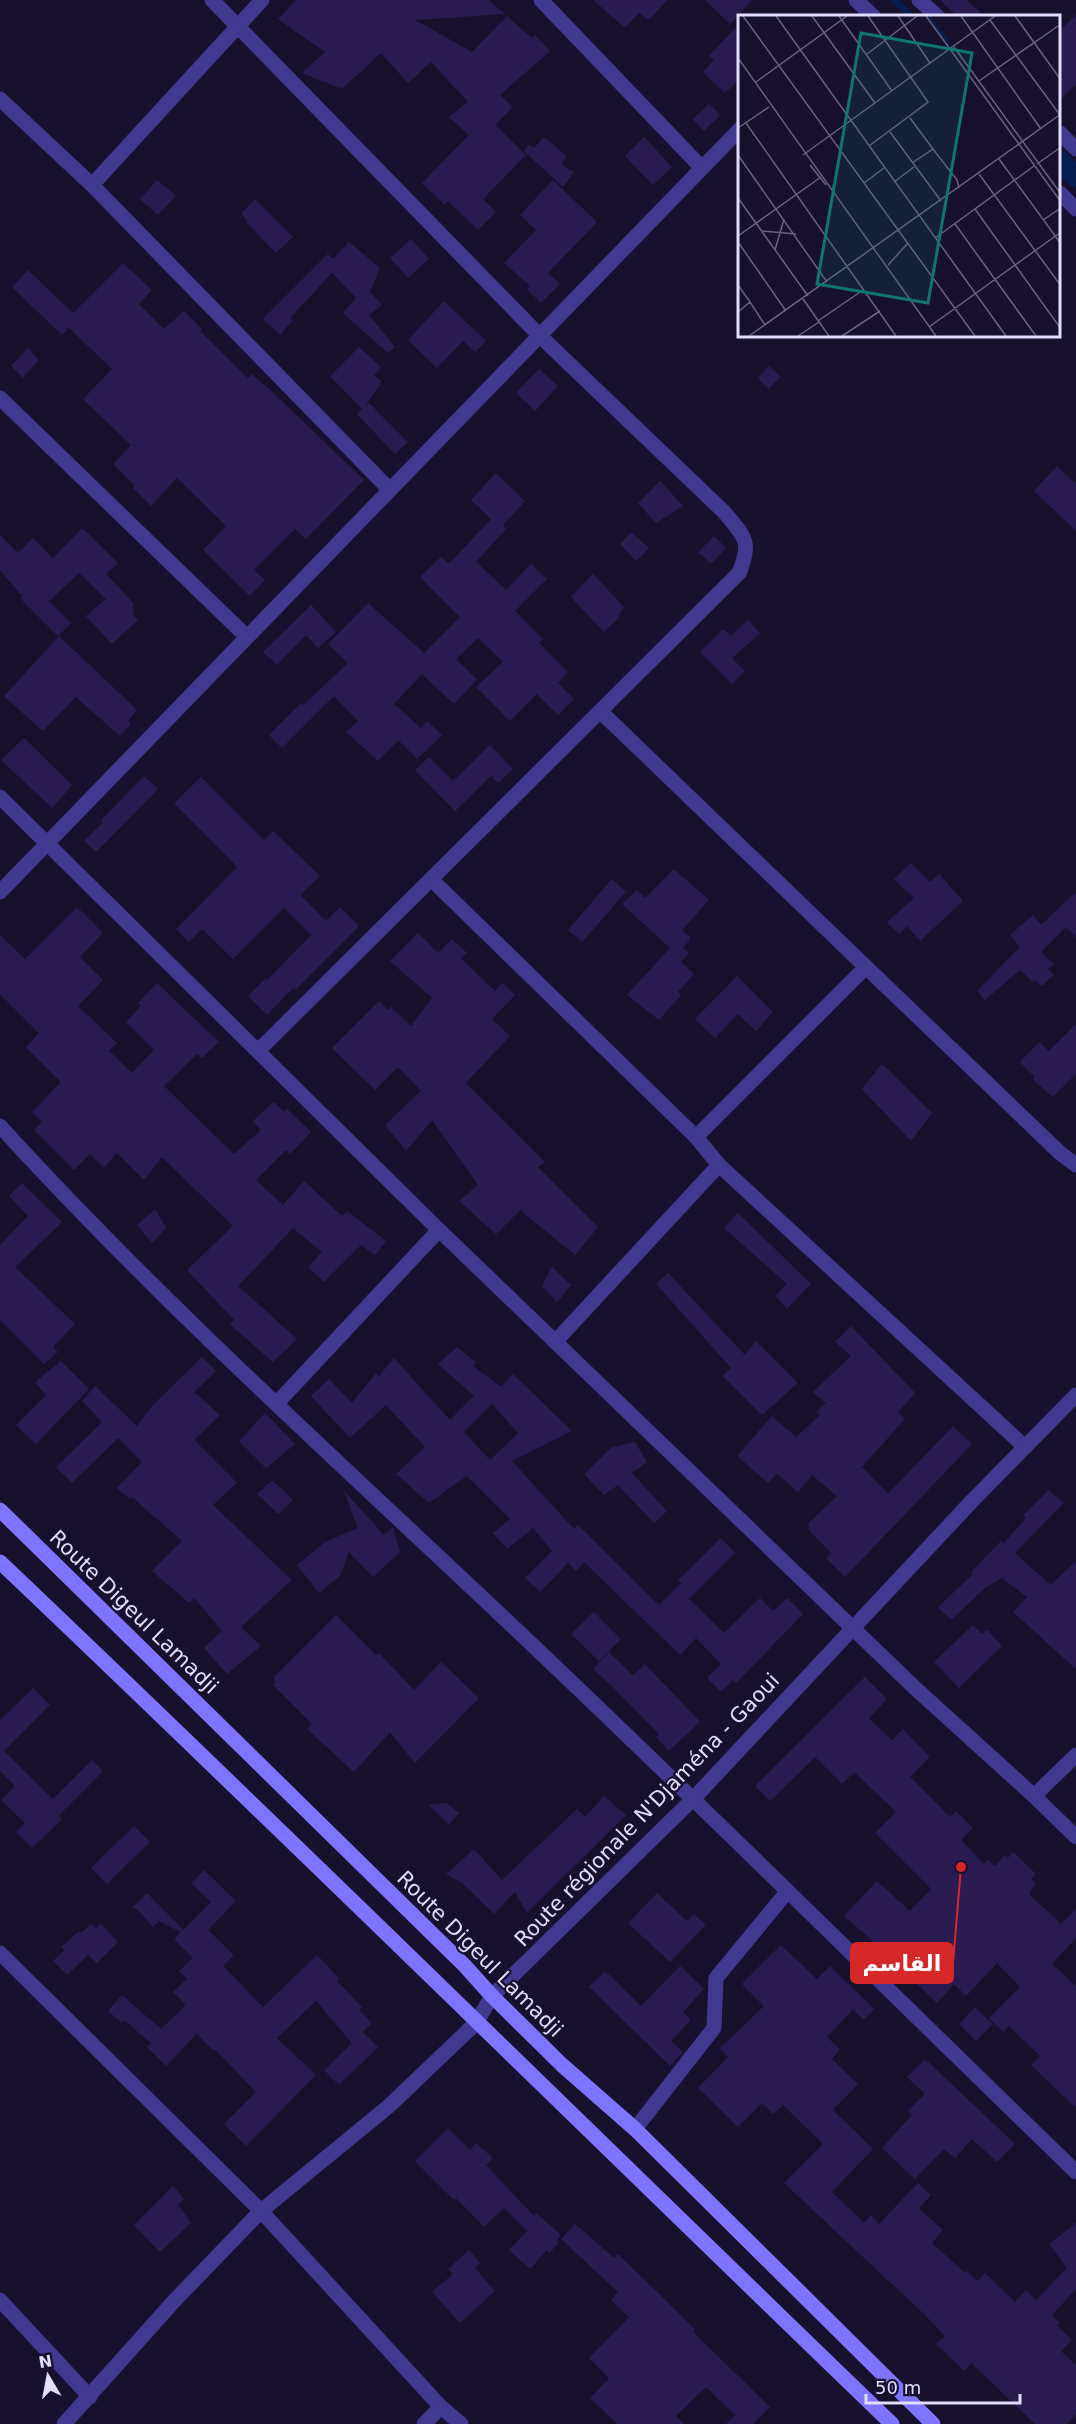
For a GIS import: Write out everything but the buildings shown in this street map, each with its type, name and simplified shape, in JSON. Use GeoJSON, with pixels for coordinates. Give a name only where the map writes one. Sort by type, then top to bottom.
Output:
{"type":"FeatureCollection","features":[{"type":"Feature","properties":{"kind":"main road","name":"Route Digeul Lamadji"},"geometry":{"type":"LineString","coordinates":[[0,1510],[465,1966],[562,2065],[635,2129],[933,2424]]}},
{"type":"Feature","properties":{"kind":"main road"},"geometry":{"type":"LineString","coordinates":[[0,1562],[402,1947],[476,2023],[892,2424]]}},
{"type":"Feature","properties":{"kind":"street"},"geometry":{"type":"LineString","coordinates":[[212,0],[539,335],[725,513],[744,535],[747,555],[739,573],[258,1051]]}},
{"type":"Feature","properties":{"kind":"street"},"geometry":{"type":"LineString","coordinates":[[92,185],[262,0]]}},
{"type":"Feature","properties":{"kind":"street"},"geometry":{"type":"LineString","coordinates":[[541,0],[701,167]]}},
{"type":"Feature","properties":{"kind":"street"},"geometry":{"type":"LineString","coordinates":[[920,0],[936,15]]}},
{"type":"Feature","properties":{"kind":"street"},"geometry":{"type":"LineString","coordinates":[[0,99],[92,185],[389,489]]}},
{"type":"Feature","properties":{"kind":"street"},"geometry":{"type":"LineString","coordinates":[[0,892],[738,131]]}},
{"type":"Feature","properties":{"kind":"street"},"geometry":{"type":"LineString","coordinates":[[1061,135],[1076,149]]}},
{"type":"Feature","properties":{"kind":"street"},"geometry":{"type":"LineString","coordinates":[[1061,195],[1076,209]]}},
{"type":"Feature","properties":{"kind":"street"},"geometry":{"type":"LineString","coordinates":[[0,398],[246,636]]}},
{"type":"Feature","properties":{"kind":"street"},"geometry":{"type":"LineString","coordinates":[[601,712],[1060,1153],[1076,1165]]}},
{"type":"Feature","properties":{"kind":"street"},"geometry":{"type":"LineString","coordinates":[[0,797],[439,1230],[915,1688],[1076,1837]]}},
{"type":"Feature","properties":{"kind":"street"},"geometry":{"type":"LineString","coordinates":[[432,880],[696,1137],[719,1165],[1025,1447]]}},
{"type":"Feature","properties":{"kind":"street"},"geometry":{"type":"LineString","coordinates":[[696,1137],[866,967]]}},
{"type":"Feature","properties":{"kind":"street"},"geometry":{"type":"LineString","coordinates":[[0,1126],[75,1208],[693,1798],[1076,2172]]}},
{"type":"Feature","properties":{"kind":"street"},"geometry":{"type":"LineString","coordinates":[[555,1342],[719,1165]]}},
{"type":"Feature","properties":{"kind":"street"},"geometry":{"type":"LineString","coordinates":[[277,1403],[439,1230]]}},
{"type":"Feature","properties":{"kind":"street","name":"Route régionale N'Djaména - Gaoui"},"geometry":{"type":"LineString","coordinates":[[64,2424],[175,2300],[261,2211],[388,2106],[476,2023],[492,1996],[693,1798],[853,1627],[1076,1395]]}},
{"type":"Feature","properties":{"kind":"street"},"geometry":{"type":"LineString","coordinates":[[1034,1796],[1076,1755]]}},
{"type":"Feature","properties":{"kind":"street"},"geometry":{"type":"LineString","coordinates":[[635,2129],[714,2028],[716,1978],[787,1892]]}},
{"type":"Feature","properties":{"kind":"street"},"geometry":{"type":"LineString","coordinates":[[0,1953],[261,2211],[441,2407],[461,2424]]}},
{"type":"Feature","properties":{"kind":"street"},"geometry":{"type":"LineString","coordinates":[[0,2300],[90,2397]]}},
{"type":"Feature","properties":{"kind":"street"},"geometry":{"type":"LineString","coordinates":[[423,2424],[441,2407]]}},
{"type":"Feature","properties":{"kind":"waterway"},"geometry":{"type":"LineString","coordinates":[[894,0],[910,15]]}},
{"type":"Feature","properties":{"kind":"waterway"},"geometry":{"type":"LineString","coordinates":[[1061,162],[1076,177]]}},
{"type":"Feature","properties":{"kind":"place","name":"القاسم"},"geometry":{"type":"Point","coordinates":[961,1867]}}]}
